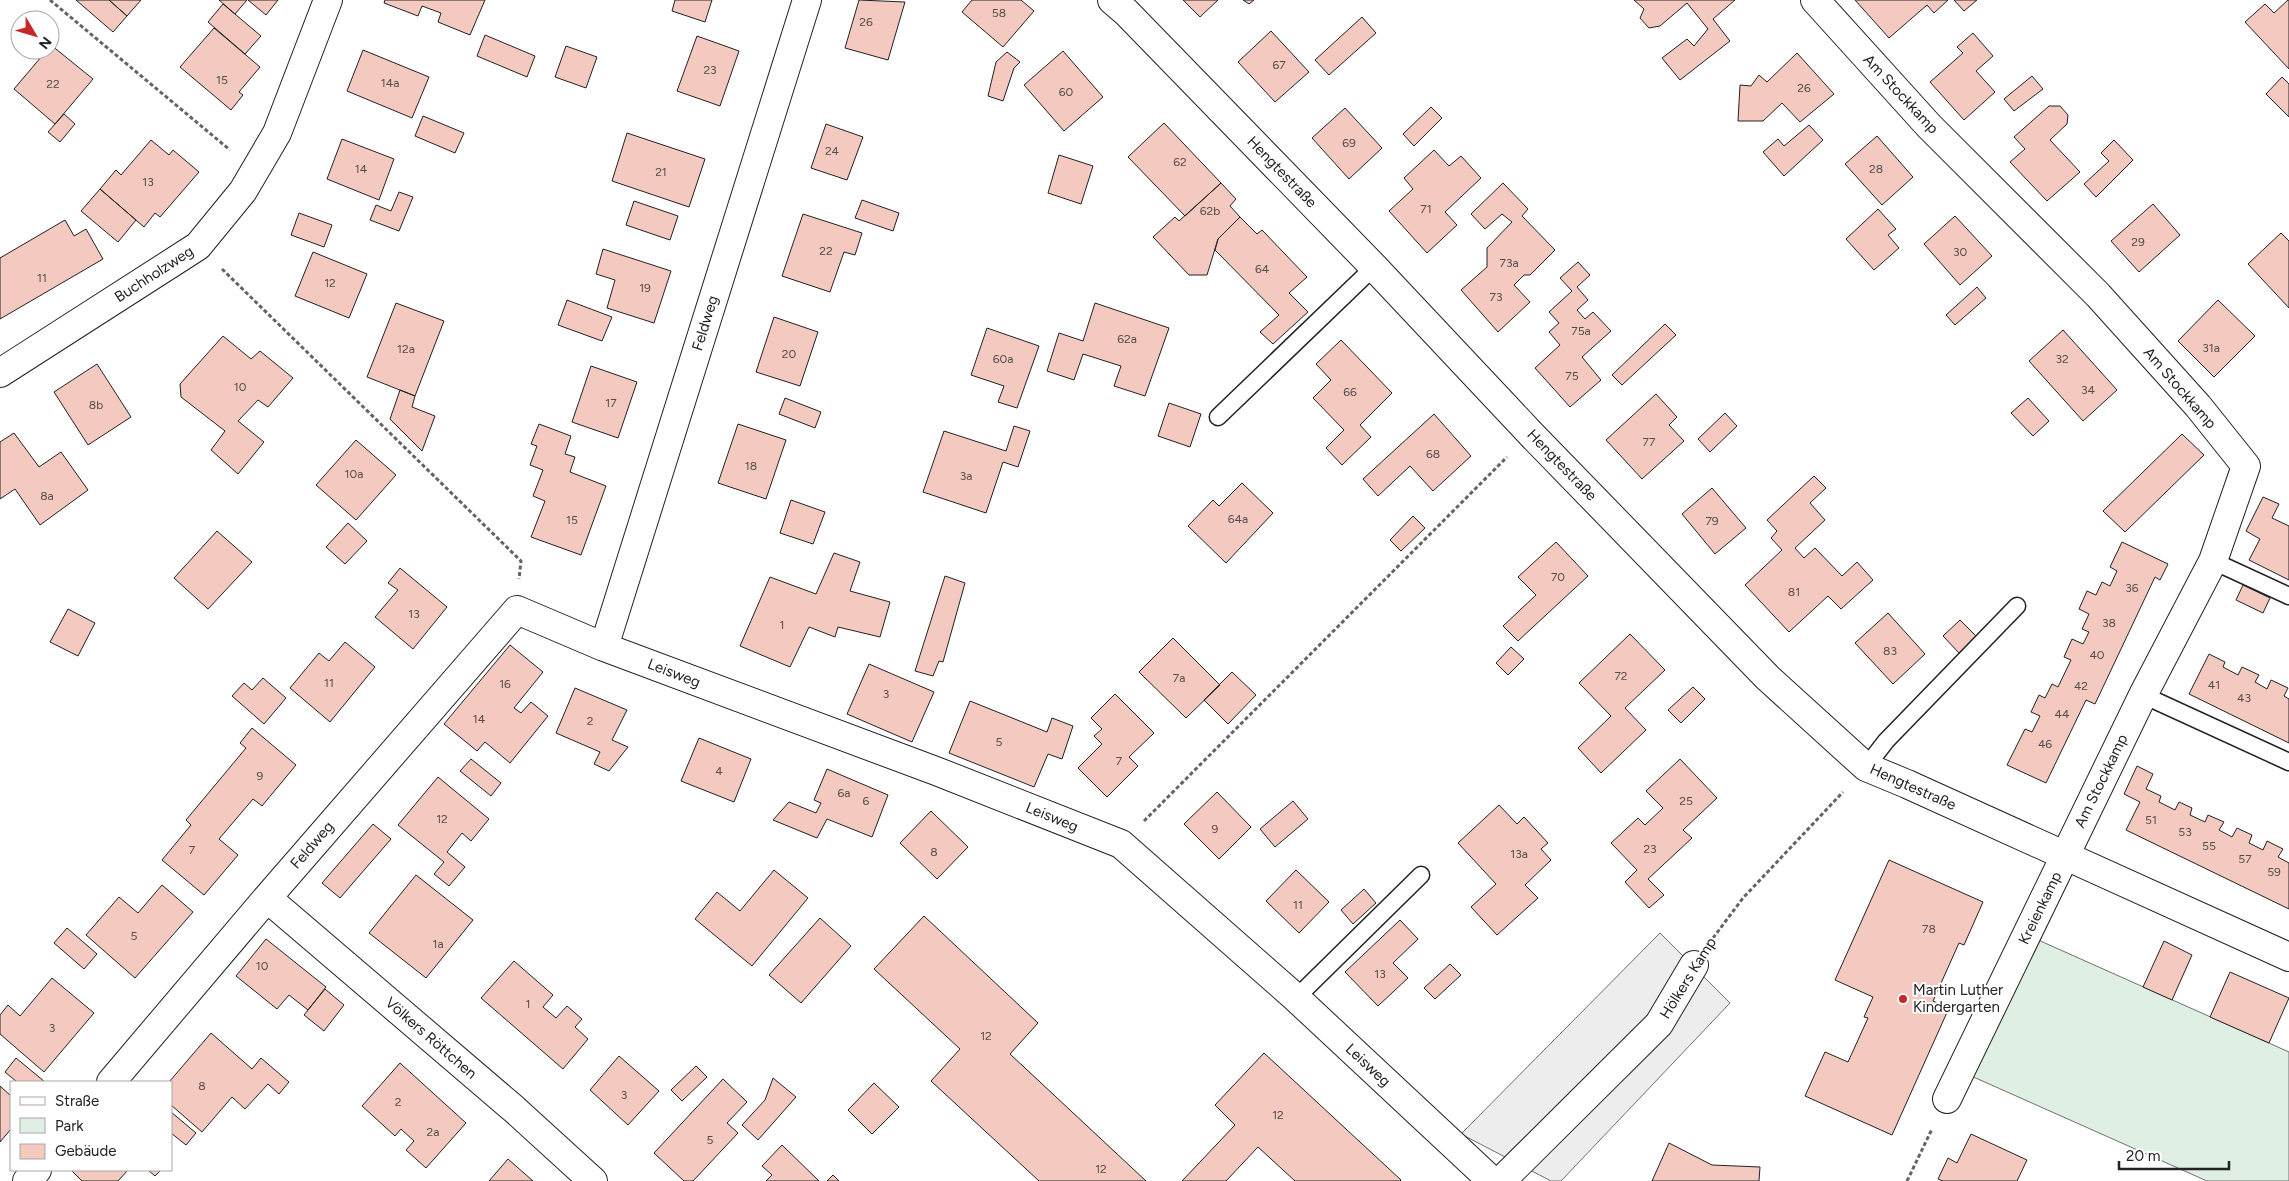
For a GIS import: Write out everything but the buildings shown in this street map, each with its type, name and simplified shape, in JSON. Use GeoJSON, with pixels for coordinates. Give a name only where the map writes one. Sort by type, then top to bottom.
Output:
{"type":"FeatureCollection","features":[{"type":"Feature","properties":{"kind":"street","name":"Buchholzweg"},"geometry":{"type":"LineString","coordinates":[[0,373],[198,246],[243,191],[277,133],[328,0]]}},
{"type":"Feature","properties":{"kind":"street","name":"Feldweg"},"geometry":{"type":"LineString","coordinates":[[604,647],[807,0]]}},
{"type":"Feature","properties":{"kind":"street","name":"Hengtestraße"},"geometry":{"type":"LineString","coordinates":[[1112,0],[1126,12],[1374,267],[1530,434],[1768,678],[1866,767],[2065,856]]}},
{"type":"Feature","properties":{"kind":"street","name":"Am Stockkamp"},"geometry":{"type":"LineString","coordinates":[[1815,0],[1929,126],[2098,295],[2198,406],[2246,466],[2213,561],[2142,695],[2065,856]]}},
{"type":"Feature","properties":{"kind":"street","name":"Feldweg"},"geometry":{"type":"LineString","coordinates":[[112,1081],[516,610]]}},
{"type":"Feature","properties":{"kind":"street","name":"Leisweg"},"geometry":{"type":"LineString","coordinates":[[516,610],[604,647],[936,771],[1121,844],[1296,998],[1492,1181]]}},
{"type":"Feature","properties":{"kind":"street","name":"Kreienkamp"},"geometry":{"type":"LineString","coordinates":[[1947,1099],[2065,856],[2289,957]]}},
{"type":"Feature","properties":{"kind":"street","name":"Völkers Röttchen"},"geometry":{"type":"LineString","coordinates":[[267,898],[514,1109],[592,1181]]}},
{"type":"Feature","properties":{"kind":"street","name":"Hölkers Kamp"},"geometry":{"type":"LineString","coordinates":[[1502,1181],[1659,1024],[1694,965]]}},
{"type":"Feature","properties":{"kind":"street"},"geometry":{"type":"LineString","coordinates":[[27,1181],[36,1171]]}},
{"type":"Feature","properties":{"kind":"lane"},"geometry":{"type":"LineString","coordinates":[[1218,417],[1374,267]]}},
{"type":"Feature","properties":{"kind":"lane"},"geometry":{"type":"LineString","coordinates":[[2213,561],[2289,596]]}},
{"type":"Feature","properties":{"kind":"lane"},"geometry":{"type":"LineString","coordinates":[[1866,767],[1886,741],[2017,606]]}},
{"type":"Feature","properties":{"kind":"lane"},"geometry":{"type":"LineString","coordinates":[[2142,695],[2289,762]]}},
{"type":"Feature","properties":{"kind":"lane"},"geometry":{"type":"LineString","coordinates":[[1296,998],[1421,876]]}},
{"type":"Feature","properties":{"kind":"path"},"geometry":{"type":"LineString","coordinates":[[50,0],[255,171]]}},
{"type":"Feature","properties":{"kind":"path"},"geometry":{"type":"LineString","coordinates":[[198,246],[521,561],[516,610]]}},
{"type":"Feature","properties":{"kind":"path"},"geometry":{"type":"LineString","coordinates":[[1121,844],[1530,434]]}},
{"type":"Feature","properties":{"kind":"path","name":"Hölkers Kamp"},"geometry":{"type":"LineString","coordinates":[[1694,965],[1743,898],[1866,767]]}},
{"type":"Feature","properties":{"kind":"path"},"geometry":{"type":"LineString","coordinates":[[1907,1181],[1947,1099]]}},
{"type":"Feature","properties":{"kind":"green space"},"geometry":{"type":"Polygon","coordinates":[[[2027,935],[2289,1052],[2289,1181],[2207,1181],[1960,1071],[2027,935]]]}},
{"type":"Feature","properties":{"kind":"shaded area"},"geometry":{"type":"Polygon","coordinates":[[[1660,933],[1730,1003],[1561,1181],[1551,1181],[1461,1134],[1660,933]]]}},
{"type":"Feature","properties":{"kind":"place","name":"Martin Luther Kindergarten"},"geometry":{"type":"Point","coordinates":[1903,999]}}]}
